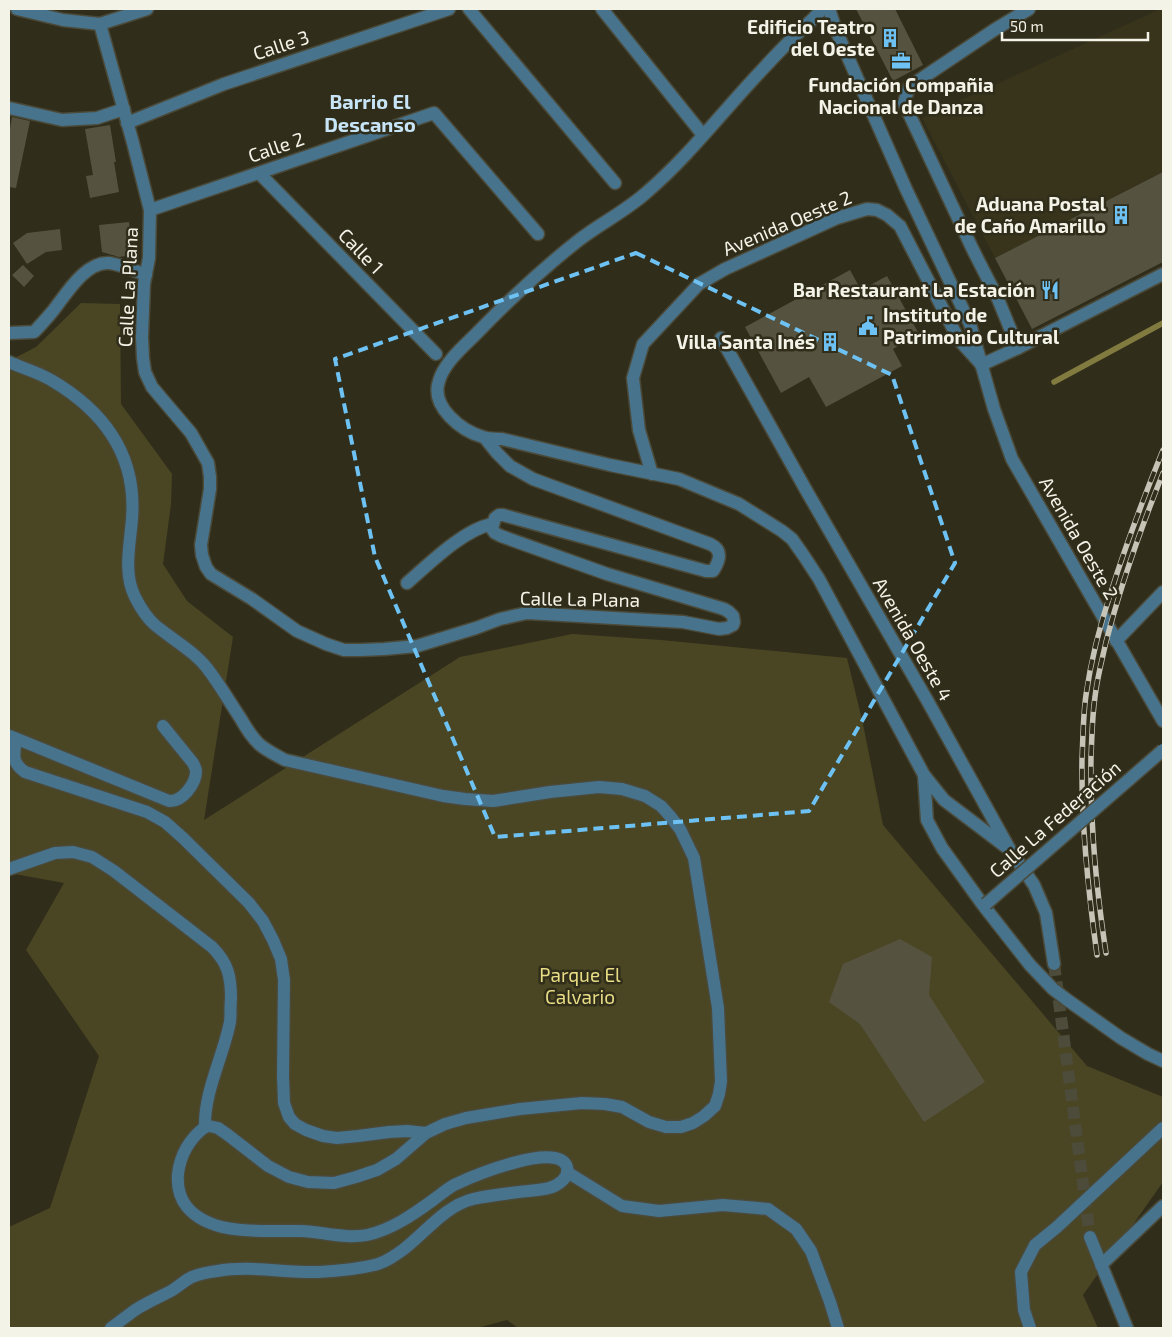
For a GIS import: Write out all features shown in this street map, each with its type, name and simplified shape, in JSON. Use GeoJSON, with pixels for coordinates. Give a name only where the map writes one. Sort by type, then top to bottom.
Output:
{"type":"FeatureCollection","features":[{"type":"Feature","properties":{"kind":"street"},"geometry":{"type":"LineString","coordinates":[[18,9],[72,15],[100,24],[146,9]]}},
{"type":"Feature","properties":{"kind":"street","name":"Calle 3"},"geometry":{"type":"LineString","coordinates":[[127,122],[224,84],[449,9]]}},
{"type":"Feature","properties":{"kind":"street"},"geometry":{"type":"LineString","coordinates":[[469,9],[615,183]]}},
{"type":"Feature","properties":{"kind":"street"},"geometry":{"type":"LineString","coordinates":[[602,9],[703,135]]}},
{"type":"Feature","properties":{"kind":"street"},"geometry":{"type":"LineString","coordinates":[[822,9],[760,72],[683,158],[646,193],[582,238],[541,271],[502,307],[454,356],[438,382],[440,402],[445,412],[462,428],[485,438],[502,439],[679,479],[739,504],[782,531],[792,539],[818,579],[924,775],[944,800],[1010,850]]}},
{"type":"Feature","properties":{"kind":"street"},"geometry":{"type":"LineString","coordinates":[[829,9],[836,30],[906,189],[970,324],[981,364],[1018,348],[1163,274]]}},
{"type":"Feature","properties":{"kind":"street"},"geometry":{"type":"LineString","coordinates":[[1018,348],[998,299],[904,103],[909,87],[1029,9]]}},
{"type":"Feature","properties":{"kind":"street","name":"Calle La Plana"},"geometry":{"type":"LineString","coordinates":[[100,24],[150,210],[150,258],[144,284],[142,337],[145,372],[152,387],[191,433],[208,463],[210,489],[201,545],[206,567],[211,574],[252,598],[297,631],[312,639],[344,650],[417,646],[500,619],[527,613],[683,622],[719,629],[727,628],[734,622],[729,612],[724,609],[607,574],[501,536],[495,533],[492,529],[492,524]]}},
{"type":"Feature","properties":{"kind":"street"},"geometry":{"type":"LineString","coordinates":[[9,108],[62,120],[97,118],[124,110]]}},
{"type":"Feature","properties":{"kind":"street","name":"Calle 2"},"geometry":{"type":"LineString","coordinates":[[150,210],[434,113],[538,234]]}},
{"type":"Feature","properties":{"kind":"street","name":"Calle 1"},"geometry":{"type":"LineString","coordinates":[[259,173],[436,354]]}},
{"type":"Feature","properties":{"kind":"street","name":"Avenida Oeste 2"},"geometry":{"type":"LineString","coordinates":[[652,474],[639,430],[633,378],[643,344],[699,284],[725,269],[837,218],[867,209],[877,210],[887,215],[900,226],[959,340],[981,364],[994,409],[1012,459],[1163,721]]}},
{"type":"Feature","properties":{"kind":"street"},"geometry":{"type":"LineString","coordinates":[[9,333],[34,332],[84,273],[101,263],[111,263],[146,275]]}},
{"type":"Feature","properties":{"kind":"street","name":"Avenida Oeste 4"},"geometry":{"type":"LineString","coordinates":[[721,338],[1010,850],[1034,885],[1046,913],[1054,964]]}},
{"type":"Feature","properties":{"kind":"street"},"geometry":{"type":"LineString","coordinates":[[9,362],[49,379],[73,395],[104,424],[118,444],[125,459],[131,482],[133,504],[128,564],[134,596],[154,624],[195,656],[209,670],[258,742],[270,752],[285,760],[443,796],[493,801],[599,787],[622,789],[645,796],[661,806],[680,829],[694,858],[718,1008],[721,1081],[719,1094],[715,1106],[704,1116],[681,1127],[666,1127],[649,1122],[622,1107],[606,1104],[582,1102],[520,1109],[466,1118],[445,1124],[426,1133],[396,1159],[377,1170],[334,1183],[308,1182],[289,1176],[268,1166],[218,1128],[205,1127],[192,1139],[183,1155],[178,1170],[177,1186],[183,1202],[192,1214],[208,1224],[226,1228],[303,1231],[355,1237],[370,1235],[400,1222],[451,1187],[504,1165],[542,1157],[553,1158],[562,1161],[566,1166],[567,1172],[564,1179],[549,1188],[482,1198],[452,1208],[416,1240],[391,1259],[379,1264],[317,1272],[248,1269],[216,1271],[192,1278],[136,1310],[111,1328]]}},
{"type":"Feature","properties":{"kind":"street"},"geometry":{"type":"LineString","coordinates":[[407,583],[467,534],[492,524],[499,515],[510,516],[706,571],[713,571],[716,568],[719,551],[716,547],[533,478],[510,466],[496,453],[485,438]]}},
{"type":"Feature","properties":{"kind":"street"},"geometry":{"type":"LineString","coordinates":[[1116,641],[1163,592]]}},
{"type":"Feature","properties":{"kind":"street"},"geometry":{"type":"LineString","coordinates":[[163,726],[193,763],[196,770],[195,778],[189,789],[184,796],[174,801],[168,801],[13,737],[14,756],[17,766],[25,772],[147,812],[165,822],[184,838],[249,903],[263,921],[282,966],[284,980],[284,1104],[295,1124],[314,1133],[336,1138],[407,1131],[426,1133]]}},
{"type":"Feature","properties":{"kind":"street","name":"Calle La Federación"},"geometry":{"type":"LineString","coordinates":[[984,904],[1163,750]]}},
{"type":"Feature","properties":{"kind":"street"},"geometry":{"type":"LineString","coordinates":[[924,775],[927,820],[942,848],[1030,965],[1053,989],[1122,1038],[1163,1061]]}},
{"type":"Feature","properties":{"kind":"street"},"geometry":{"type":"LineString","coordinates":[[9,869],[56,853],[73,852],[92,857],[114,871],[212,946],[220,955],[231,979],[230,1021],[206,1106],[205,1127]]}},
{"type":"Feature","properties":{"kind":"street"},"geometry":{"type":"LineString","coordinates":[[1030,1328],[1024,1310],[1021,1272],[1036,1245],[1163,1128]]}},
{"type":"Feature","properties":{"kind":"street"},"geometry":{"type":"LineString","coordinates":[[567,1172],[622,1206],[659,1211],[723,1205],[768,1209],[796,1229],[811,1251],[838,1328]]}},
{"type":"Feature","properties":{"kind":"street"},"geometry":{"type":"LineString","coordinates":[[1101,1265],[1163,1206]]}},
{"type":"Feature","properties":{"kind":"street"},"geometry":{"type":"LineString","coordinates":[[1090,1237],[1127,1328]]}},
{"type":"Feature","properties":{"kind":"highlighted area"},"geometry":{"type":"Polygon","coordinates":[[[636,253],[892,375],[955,563],[809,811],[495,837],[375,557],[335,359],[636,253]]]}},
{"type":"Feature","properties":{"kind":"shaded area"},"geometry":{"type":"Polygon","coordinates":[[[1163,9],[1163,172],[995,258],[922,118],[1163,9]]]}},
{"type":"Feature","properties":{"kind":"green space","name":"Parque El Calvario"},"geometry":{"type":"Polygon","coordinates":[[[81,303],[120,304],[121,404],[172,474],[171,504],[163,564],[187,601],[233,637],[204,820],[460,657],[572,634],[661,640],[847,658],[863,724],[883,825],[1087,1066],[1163,1097],[1163,1182],[1083,1295],[1098,1328],[518,1328],[507,1320],[477,1328],[9,1328],[9,1227],[50,1208],[99,1056],[26,950],[64,883],[9,873],[9,361],[36,347],[81,303]]]}},
{"type":"Feature","properties":{"kind":"building","name":"Edificio Teatro del Oeste"},"geometry":{"type":"Polygon","coordinates":[[[856,9],[895,9],[923,65],[893,81],[856,9]]]}},
{"type":"Feature","properties":{"kind":"building"},"geometry":{"type":"Polygon","coordinates":[[[12,117],[30,121],[16,188],[9,187],[9,134],[12,117]]]}},
{"type":"Feature","properties":{"kind":"building"},"geometry":{"type":"Polygon","coordinates":[[[110,125],[119,192],[90,198],[86,176],[93,175],[85,129],[110,125]]]}},
{"type":"Feature","properties":{"kind":"building","name":"Aduana Postal de Caño Amarillo"},"geometry":{"type":"Polygon","coordinates":[[[1163,172],[1163,262],[1032,329],[995,258],[1163,172]]]}},
{"type":"Feature","properties":{"kind":"building"},"geometry":{"type":"Polygon","coordinates":[[[129,222],[133,255],[119,257],[102,252],[99,225],[129,222]]]}},
{"type":"Feature","properties":{"kind":"building"},"geometry":{"type":"Polygon","coordinates":[[[60,229],[62,250],[46,252],[27,264],[13,243],[27,233],[60,229]]]}},
{"type":"Feature","properties":{"kind":"building"},"geometry":{"type":"Polygon","coordinates":[[[23,265],[34,276],[24,287],[12,275],[23,265]]]}},
{"type":"Feature","properties":{"kind":"building","name":"Villa Santa Inés"},"geometry":{"type":"Polygon","coordinates":[[[850,270],[861,290],[887,276],[919,334],[893,349],[902,366],[826,407],[809,377],[781,393],[745,327],[850,270]]]}},
{"type":"Feature","properties":{"kind":"building"},"geometry":{"type":"Polygon","coordinates":[[[900,939],[932,957],[929,995],[985,1082],[924,1122],[860,1024],[829,1002],[843,964],[900,939]]]}},
{"type":"Feature","properties":{"kind":"waterway"},"geometry":{"type":"LineString","coordinates":[[1054,382],[1163,323]]}},
{"type":"Feature","properties":{"kind":"tunnel"},"geometry":{"type":"LineString","coordinates":[[1054,964],[1090,1237]]}},
{"type":"Feature","properties":{"kind":"railway"},"geometry":{"type":"LineString","coordinates":[[1097,955],[1084,833],[1082,759],[1086,695],[1093,656],[1107,604],[1129,538],[1163,450]]}},
{"type":"Feature","properties":{"kind":"railway"},"geometry":{"type":"LineString","coordinates":[[1106,953],[1099,904],[1093,831],[1091,757],[1094,704],[1101,662],[1118,599],[1139,535],[1163,473]]}},
{"type":"Feature","properties":{"kind":"place","name":"Edificio Teatro del Oeste"},"geometry":{"type":"Point","coordinates":[890,38]}},
{"type":"Feature","properties":{"kind":"place","name":"Fundación Compañia Nacional de Danza"},"geometry":{"type":"Point","coordinates":[901,61]}},
{"type":"Feature","properties":{"kind":"place","name":"Aduana Postal de Caño Amarillo"},"geometry":{"type":"Point","coordinates":[1121,215]}},
{"type":"Feature","properties":{"kind":"place","name":"Bar Restaurant La Estación"},"geometry":{"type":"Point","coordinates":[1050,290]}},
{"type":"Feature","properties":{"kind":"place","name":"Instituto de Patrimonio Cultural"},"geometry":{"type":"Point","coordinates":[868,326]}},
{"type":"Feature","properties":{"kind":"place","name":"Villa Santa Inés"},"geometry":{"type":"Point","coordinates":[830,342]}},
{"type":"Feature","properties":{"kind":"district","name":"Barrio El Descanso"},"geometry":{"type":"Point","coordinates":[370,114]}}]}
